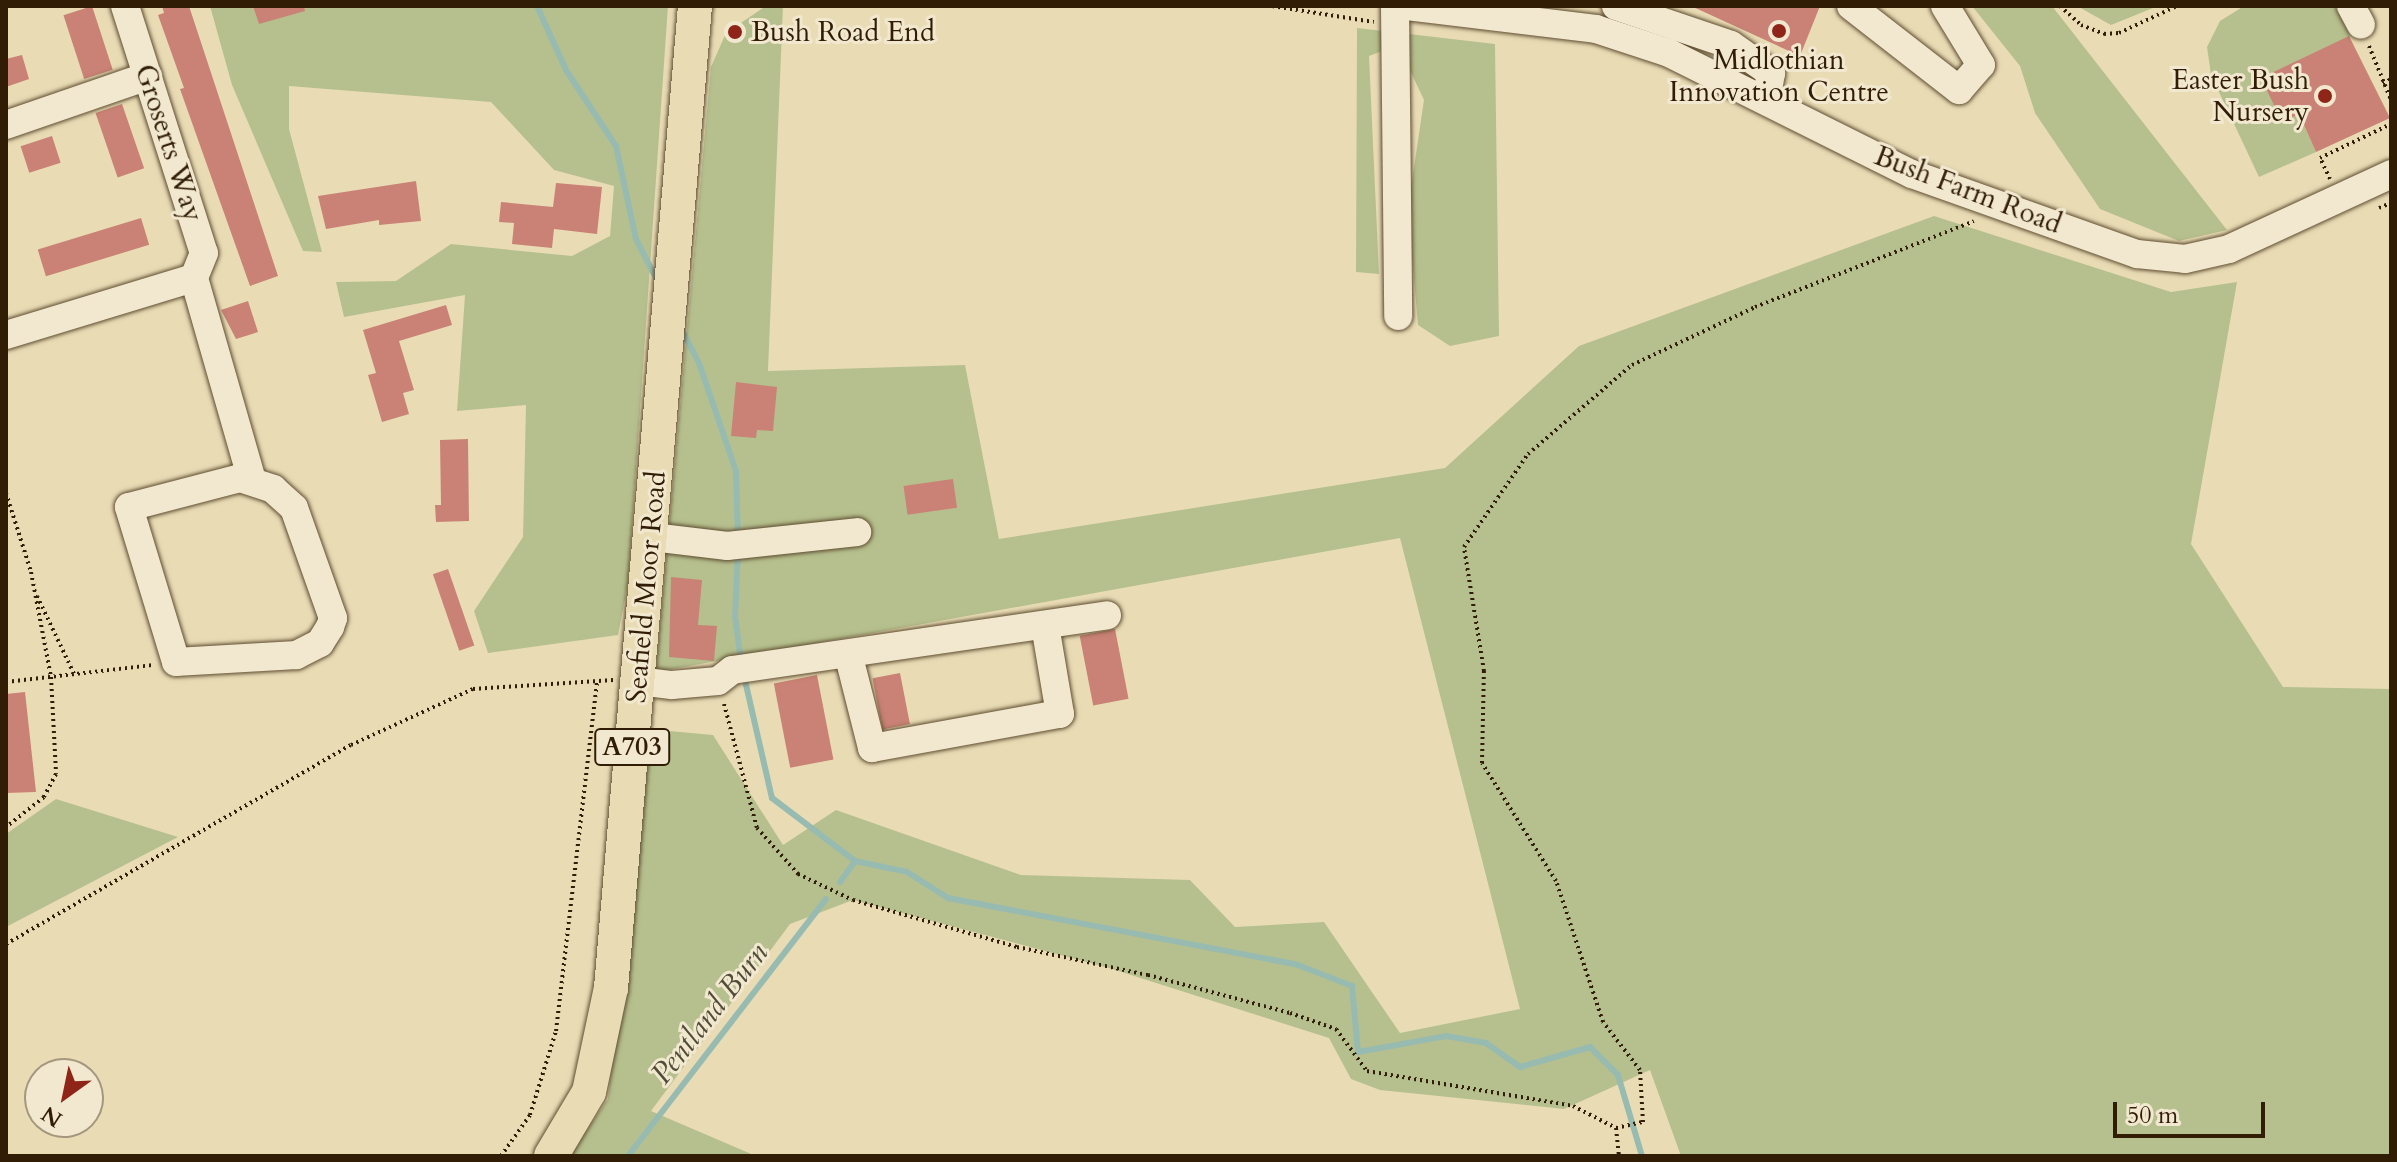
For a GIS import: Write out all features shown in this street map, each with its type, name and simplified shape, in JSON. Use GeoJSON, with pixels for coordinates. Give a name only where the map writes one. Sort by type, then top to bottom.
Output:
{"type":"FeatureCollection","features":[{"type":"Feature","properties":{"kind":"main road","name":"Seafield Moor Road"},"geometry":{"type":"LineString","coordinates":[[551,1156],[589,1092],[611,988],[652,537],[695,6]]}},
{"type":"Feature","properties":{"kind":"street","name":"Groserts Way"},"geometry":{"type":"LineString","coordinates":[[125,6],[204,253],[194,278]]}},
{"type":"Feature","properties":{"kind":"street"},"geometry":{"type":"LineString","coordinates":[[1395,6],[1398,316]]}},
{"type":"Feature","properties":{"kind":"street","name":"Bush Farm Road"},"geometry":{"type":"LineString","coordinates":[[1407,6],[1507,11],[1596,29],[1669,53],[1912,174],[2137,254],[2185,259],[2229,249],[2391,174]]}},
{"type":"Feature","properties":{"kind":"street"},"geometry":{"type":"LineString","coordinates":[[1616,6],[1731,45],[1771,73],[1766,100]]}},
{"type":"Feature","properties":{"kind":"street"},"geometry":{"type":"LineString","coordinates":[[1851,6],[1959,90],[1981,65],[1945,6]]}},
{"type":"Feature","properties":{"kind":"street"},"geometry":{"type":"LineString","coordinates":[[6,125],[148,76]]}},
{"type":"Feature","properties":{"kind":"street"},"geometry":{"type":"LineString","coordinates":[[6,335],[194,278],[252,480]]}},
{"type":"Feature","properties":{"kind":"street"},"geometry":{"type":"LineString","coordinates":[[240,478],[273,489],[294,508],[333,618],[330,627],[320,643],[296,655],[176,662],[129,507],[240,478]]}},
{"type":"Feature","properties":{"kind":"street"},"geometry":{"type":"LineString","coordinates":[[652,537],[739,545],[857,532]]}},
{"type":"Feature","properties":{"kind":"street"},"geometry":{"type":"LineString","coordinates":[[638,681],[672,685],[1107,615]]}},
{"type":"Feature","properties":{"kind":"street"},"geometry":{"type":"LineString","coordinates":[[849,657],[872,748],[1060,714],[1045,625]]}},
{"type":"Feature","properties":{"kind":"path"},"geometry":{"type":"LineString","coordinates":[[2060,6],[2081,25],[2104,34],[2119,33],[2177,6]]}},
{"type":"Feature","properties":{"kind":"path"},"geometry":{"type":"LineString","coordinates":[[2356,16],[2391,100]]}},
{"type":"Feature","properties":{"kind":"path"},"geometry":{"type":"LineString","coordinates":[[2383,84],[2391,79]]}},
{"type":"Feature","properties":{"kind":"path"},"geometry":{"type":"LineString","coordinates":[[2339,199],[2320,158],[2391,124]]}},
{"type":"Feature","properties":{"kind":"path"},"geometry":{"type":"LineString","coordinates":[[1616,1128],[1643,1122],[1640,1070],[1603,1022],[1556,881],[1482,763],[1484,671],[1464,547],[1528,454],[1632,365],[1755,307],[1980,219]]}},
{"type":"Feature","properties":{"kind":"path"},"geometry":{"type":"LineString","coordinates":[[6,493],[33,586],[51,677],[56,774],[44,797],[6,827]]}},
{"type":"Feature","properties":{"kind":"path"},"geometry":{"type":"LineString","coordinates":[[33,586],[74,674]]}},
{"type":"Feature","properties":{"kind":"path"},"geometry":{"type":"LineString","coordinates":[[6,682],[176,662]]}},
{"type":"Feature","properties":{"kind":"path"},"geometry":{"type":"LineString","coordinates":[[734,673],[757,828],[798,874],[853,900],[1017,947],[1148,975],[1336,1029],[1367,1071],[1477,1093],[1546,1098],[1607,1119],[1616,1128],[1619,1156]]}},
{"type":"Feature","properties":{"kind":"path"},"geometry":{"type":"LineString","coordinates":[[501,1156],[530,1115],[556,1031],[597,680]]}},
{"type":"Feature","properties":{"kind":"path"},"geometry":{"type":"LineString","coordinates":[[6,944],[351,745],[473,689],[597,680],[638,681]]}},
{"type":"Feature","properties":{"kind":"green space"},"geometry":{"type":"Polygon","coordinates":[[[210,6],[668,6],[628,583],[618,635],[488,653],[474,611],[523,537],[526,405],[457,411],[465,295],[344,317],[336,282],[396,281],[451,244],[572,256],[610,236],[614,186],[554,170],[491,102],[289,86],[289,129],[322,252],[303,251],[232,85],[210,6]]]}},
{"type":"Feature","properties":{"kind":"green space"},"geometry":{"type":"Polygon","coordinates":[[[766,6],[783,6],[768,371],[965,365],[999,539],[1445,468],[1579,346],[1934,216],[2171,292],[2237,282],[2191,544],[2283,687],[2391,689],[2391,1156],[1681,1156],[1650,1070],[1564,1109],[1380,1090],[1351,1079],[1329,1038],[1109,968],[853,900],[790,924],[651,1111],[756,1156],[569,1156],[608,1099],[648,729],[713,735],[783,845],[836,810],[1021,875],[1190,880],[1235,927],[1324,922],[1400,1033],[1520,1009],[1400,538],[656,672],[711,67],[726,33],[766,6]]]}},
{"type":"Feature","properties":{"kind":"green space"},"geometry":{"type":"Polygon","coordinates":[[[1972,6],[2052,6],[2227,230],[2179,241],[2100,209],[2035,113],[2020,66],[1972,6]]]}},
{"type":"Feature","properties":{"kind":"green space"},"geometry":{"type":"Polygon","coordinates":[[[2077,6],[2158,6],[2111,25],[2077,6]]]}},
{"type":"Feature","properties":{"kind":"green space"},"geometry":{"type":"Polygon","coordinates":[[[2244,6],[2335,6],[2351,36],[2262,78],[2282,121],[2299,114],[2316,152],[2259,177],[2211,75],[2207,47],[2220,21],[2244,6]]]}},
{"type":"Feature","properties":{"kind":"green space"},"geometry":{"type":"Polygon","coordinates":[[[1357,28],[1495,44],[1499,336],[1450,346],[1418,325],[1408,208],[1424,100],[1398,45],[1369,56],[1379,274],[1356,272],[1357,28]]]}},
{"type":"Feature","properties":{"kind":"green space"},"geometry":{"type":"Polygon","coordinates":[[[56,799],[178,837],[6,927],[6,834],[56,799]]]}},
{"type":"Feature","properties":{"kind":"building"},"geometry":{"type":"Polygon","coordinates":[[[92,6],[113,70],[84,79],[63,15],[92,6]]]}},
{"type":"Feature","properties":{"kind":"building"},"geometry":{"type":"Polygon","coordinates":[[[162,6],[189,6],[278,276],[250,286],[180,89],[184,88],[158,15],[164,13],[162,6]]]}},
{"type":"Feature","properties":{"kind":"building"},"geometry":{"type":"Polygon","coordinates":[[[253,6],[304,6],[305,11],[259,24],[253,6]]]}},
{"type":"Feature","properties":{"kind":"building","name":"Midlothian Innovation Centre"},"geometry":{"type":"Polygon","coordinates":[[[1691,6],[1820,6],[1800,56],[1691,6]]]}},
{"type":"Feature","properties":{"kind":"building","name":"Easter Bush Nursery"},"geometry":{"type":"Polygon","coordinates":[[[2349,36],[2390,118],[2316,152],[2299,114],[2282,122],[2261,78],[2349,36]]]}},
{"type":"Feature","properties":{"kind":"building"},"geometry":{"type":"Polygon","coordinates":[[[22,55],[29,79],[6,87],[6,59],[22,55]]]}},
{"type":"Feature","properties":{"kind":"building"},"geometry":{"type":"Polygon","coordinates":[[[122,104],[144,168],[118,177],[96,113],[122,104]]]}},
{"type":"Feature","properties":{"kind":"building"},"geometry":{"type":"Polygon","coordinates":[[[52,136],[61,163],[29,173],[21,146],[52,136]]]}},
{"type":"Feature","properties":{"kind":"building"},"geometry":{"type":"Polygon","coordinates":[[[416,181],[421,221],[379,225],[379,220],[326,229],[318,196],[416,181]]]}},
{"type":"Feature","properties":{"kind":"building"},"geometry":{"type":"Polygon","coordinates":[[[556,183],[602,187],[597,234],[554,229],[552,248],[512,244],[514,223],[499,222],[501,202],[553,207],[556,183]]]}},
{"type":"Feature","properties":{"kind":"building"},"geometry":{"type":"Polygon","coordinates":[[[141,218],[149,245],[46,276],[38,250],[141,218]]]}},
{"type":"Feature","properties":{"kind":"building"},"geometry":{"type":"Polygon","coordinates":[[[248,301],[258,332],[236,339],[221,310],[248,301]]]}},
{"type":"Feature","properties":{"kind":"building"},"geometry":{"type":"Polygon","coordinates":[[[446,305],[452,325],[399,341],[414,390],[403,393],[409,414],[382,422],[368,375],[376,373],[363,330],[446,305]]]}},
{"type":"Feature","properties":{"kind":"building"},"geometry":{"type":"Polygon","coordinates":[[[736,382],[777,387],[773,431],[757,430],[756,438],[731,436],[736,382]]]}},
{"type":"Feature","properties":{"kind":"building"},"geometry":{"type":"Polygon","coordinates":[[[468,439],[469,521],[436,522],[435,505],[441,505],[440,440],[468,439]]]}},
{"type":"Feature","properties":{"kind":"building"},"geometry":{"type":"Polygon","coordinates":[[[953,479],[957,508],[908,515],[903,486],[953,479]]]}},
{"type":"Feature","properties":{"kind":"building"},"geometry":{"type":"Polygon","coordinates":[[[448,569],[474,646],[459,651],[433,574],[448,569]]]}},
{"type":"Feature","properties":{"kind":"building"},"geometry":{"type":"Polygon","coordinates":[[[671,577],[702,580],[698,625],[717,626],[714,661],[669,657],[671,577]]]}},
{"type":"Feature","properties":{"kind":"building"},"geometry":{"type":"Polygon","coordinates":[[[1115,629],[1129,699],[1093,706],[1080,636],[1115,629]]]}},
{"type":"Feature","properties":{"kind":"building"},"geometry":{"type":"Polygon","coordinates":[[[900,673],[910,724],[882,729],[873,678],[900,673]]]}},
{"type":"Feature","properties":{"kind":"building"},"geometry":{"type":"Polygon","coordinates":[[[817,675],[833,759],[790,768],[774,683],[817,675]]]}},
{"type":"Feature","properties":{"kind":"building"},"geometry":{"type":"Polygon","coordinates":[[[25,692],[36,792],[6,793],[6,694],[25,692]]]}},
{"type":"Feature","properties":{"kind":"waterway"},"geometry":{"type":"LineString","coordinates":[[537,6],[566,70],[616,146],[636,239],[658,282]]}},
{"type":"Feature","properties":{"kind":"waterway"},"geometry":{"type":"LineString","coordinates":[[681,328],[699,363],[736,471],[738,538]]}},
{"type":"Feature","properties":{"kind":"waterway"},"geometry":{"type":"LineString","coordinates":[[738,553],[735,616],[741,661]]}},
{"type":"Feature","properties":{"kind":"waterway"},"geometry":{"type":"LineString","coordinates":[[744,676],[772,798],[855,861],[907,872],[948,898],[1298,965],[1352,986],[1358,1052],[1446,1036],[1486,1043],[1520,1067],[1590,1047],[1618,1075],[1642,1156]]}},
{"type":"Feature","properties":{"kind":"waterway","name":"Pentland Burn"},"geometry":{"type":"LineString","coordinates":[[840,882],[855,861]]}},
{"type":"Feature","properties":{"kind":"waterway","name":"Pentland Burn"},"geometry":{"type":"LineString","coordinates":[[628,1156],[826,899]]}},
{"type":"Feature","properties":{"kind":"place","name":"Midlothian Innovation Centre"},"geometry":{"type":"Point","coordinates":[1779,31]}},
{"type":"Feature","properties":{"kind":"place","name":"Bush Road End"},"geometry":{"type":"Point","coordinates":[735,32]}},
{"type":"Feature","properties":{"kind":"place","name":"Easter Bush Nursery"},"geometry":{"type":"Point","coordinates":[2325,96]}}]}
